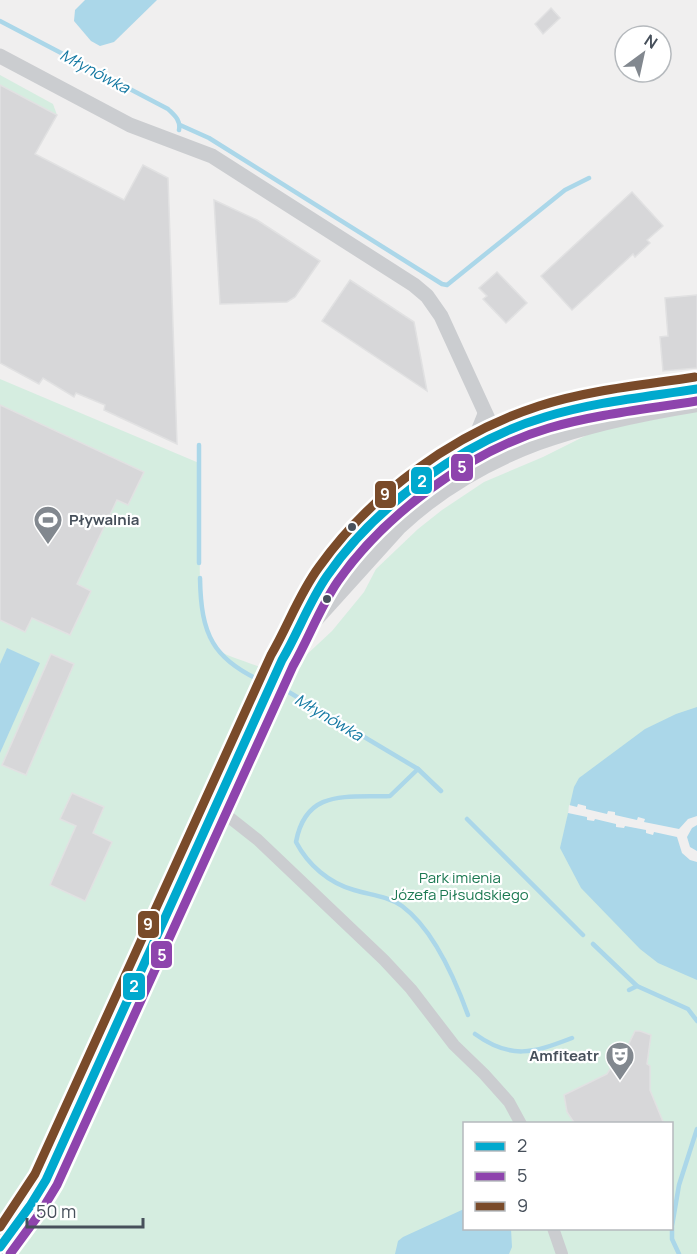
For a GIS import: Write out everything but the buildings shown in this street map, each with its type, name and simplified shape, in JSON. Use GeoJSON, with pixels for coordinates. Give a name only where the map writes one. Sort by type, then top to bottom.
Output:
{"type":"FeatureCollection","features":[{"type":"Feature","properties":{"kind":"street"},"geometry":{"type":"LineString","coordinates":[[0,56],[130,125],[212,156],[414,285],[427,296],[441,316],[500,446]]}},
{"type":"Feature","properties":{"kind":"street"},"geometry":{"type":"LineString","coordinates":[[295,639],[378,546],[414,510],[500,446],[518,427],[568,411],[697,389]]}},
{"type":"Feature","properties":{"kind":"street"},"geometry":{"type":"LineString","coordinates":[[0,1247],[39,1193],[53,1167],[276,672],[295,639],[305,612],[317,590],[335,564],[361,535],[429,476],[470,451],[542,439],[592,422],[697,402]]}},
{"type":"Feature","properties":{"kind":"street"},"geometry":{"type":"LineString","coordinates":[[485,414],[518,427]]}},
{"type":"Feature","properties":{"kind":"street"},"geometry":{"type":"LineString","coordinates":[[470,451],[485,414]]}},
{"type":"Feature","properties":{"kind":"street"},"geometry":{"type":"LineString","coordinates":[[215,808],[225,813],[258,840],[391,968],[411,989],[454,1045],[509,1102],[520,1122]]}},
{"type":"Feature","properties":{"kind":"street"},"geometry":{"type":"LineString","coordinates":[[554,1230],[562,1254]]}},
{"type":"Feature","properties":{"kind":"green space"},"geometry":{"type":"Polygon","coordinates":[[[0,75],[53,104],[57,115],[0,85],[0,75]]]}},
{"type":"Feature","properties":{"kind":"green space"},"geometry":{"type":"Polygon","coordinates":[[[0,379],[199,463],[200,601],[207,634],[217,650],[276,672],[30,1206],[13,1212],[0,1231],[0,379]]]}},
{"type":"Feature","properties":{"kind":"green space","name":"Park imienia Józefa Piłsudskiego"},"geometry":{"type":"Polygon","coordinates":[[[697,411],[697,1254],[0,1254],[21,1219],[30,1239],[50,1209],[75,1161],[218,839],[256,761],[294,672],[303,658],[332,631],[364,592],[376,569],[418,529],[484,482],[543,457],[595,431],[697,411]]]}},
{"type":"Feature","properties":{"kind":"water"},"geometry":{"type":"Polygon","coordinates":[[[85,0],[157,0],[114,42],[100,46],[91,41],[74,21],[75,10],[85,0]]]}},
{"type":"Feature","properties":{"kind":"water"},"geometry":{"type":"Polygon","coordinates":[[[7,648],[40,663],[0,753],[0,664],[7,648]]]}},
{"type":"Feature","properties":{"kind":"water"},"geometry":{"type":"Polygon","coordinates":[[[697,707],[697,980],[658,963],[640,949],[581,888],[560,848],[574,787],[579,778],[645,729],[697,707]]]}},
{"type":"Feature","properties":{"kind":"water"},"geometry":{"type":"Polygon","coordinates":[[[463,1209],[463,1230],[511,1230],[512,1247],[509,1254],[395,1254],[398,1241],[463,1209]]]}},
{"type":"Feature","properties":{"kind":"pier"},"geometry":{"type":"Polygon","coordinates":[[[578,804],[586,806],[586,809],[607,814],[608,811],[615,812],[615,815],[637,820],[638,817],[645,819],[644,822],[679,829],[688,819],[697,816],[697,825],[692,828],[687,837],[690,847],[697,851],[697,862],[690,860],[682,853],[677,837],[654,832],[653,835],[646,833],[646,830],[625,826],[624,828],[616,827],[616,824],[595,819],[594,821],[587,820],[587,817],[568,813],[569,805],[577,807],[578,804]]]}},
{"type":"Feature","properties":{"kind":"waterway","name":"Młynówka"},"geometry":{"type":"LineString","coordinates":[[0,21],[168,109],[178,121],[179,130]]}},
{"type":"Feature","properties":{"kind":"waterway"},"geometry":{"type":"LineString","coordinates":[[180,125],[209,138],[447,285],[565,190],[589,178]]}},
{"type":"Feature","properties":{"kind":"waterway","name":"Młynówka"},"geometry":{"type":"LineString","coordinates":[[199,445],[199,563]]}},
{"type":"Feature","properties":{"kind":"waterway","name":"Młynówka"},"geometry":{"type":"LineString","coordinates":[[200,578],[203,615],[213,643],[233,665],[266,683]]}},
{"type":"Feature","properties":{"kind":"waterway","name":"Młynówka"},"geometry":{"type":"LineString","coordinates":[[274,686],[287,691],[418,769],[441,791]]}},
{"type":"Feature","properties":{"kind":"waterway"},"geometry":{"type":"LineString","coordinates":[[418,769],[390,796],[344,797],[319,804],[309,812],[301,825],[296,842],[313,865],[328,878],[345,887],[391,900],[413,916],[424,928],[442,956],[468,1015]]}},
{"type":"Feature","properties":{"kind":"waterway","name":"Młynówka"},"geometry":{"type":"LineString","coordinates":[[467,819],[583,935]]}},
{"type":"Feature","properties":{"kind":"waterway","name":"Młynówka"},"geometry":{"type":"LineString","coordinates":[[593,944],[637,986],[688,1009],[697,1021]]}},
{"type":"Feature","properties":{"kind":"waterway"},"geometry":{"type":"LineString","coordinates":[[629,990],[637,986]]}},
{"type":"Feature","properties":{"kind":"waterway"},"geometry":{"type":"LineString","coordinates":[[475,1034],[500,1048],[511,1051],[534,1050],[572,1038]]}},
{"type":"Feature","properties":{"kind":"waterway","name":"Młynówka"},"geometry":{"type":"LineString","coordinates":[[673,1220],[679,1185],[697,1129]]}},
{"type":"Feature","properties":{"kind":"waterway","name":"Młynówka"},"geometry":{"type":"LineString","coordinates":[[672,1230],[672,1239],[679,1254]]}},
{"type":"Feature","properties":{"kind":"transit line","name":"9"},"geometry":{"type":"LineString","coordinates":[[0,1227],[35,1174],[271,655],[305,588],[340,540],[389,491],[416,470],[445,450],[507,418],[558,400],[616,388],[695,377]]}},
{"type":"Feature","properties":{"kind":"transit line","name":"2"},"geometry":{"type":"LineString","coordinates":[[0,1247],[46,1180],[282,660],[321,586],[347,550],[396,501],[424,479],[453,459],[514,428],[582,407],[697,389]]}},
{"type":"Feature","properties":{"kind":"transit line","name":"5"},"geometry":{"type":"LineString","coordinates":[[10,1254],[57,1185],[293,666],[332,591],[357,556],[405,509],[432,488],[489,452],[519,438],[585,419],[697,401]]}},
{"type":"Feature","properties":{"kind":"place","name":"Pływalnia"},"geometry":{"type":"Point","coordinates":[48,546]}},
{"type":"Feature","properties":{"kind":"place","name":"Amfiteatr"},"geometry":{"type":"Point","coordinates":[620,1082]}}]}
